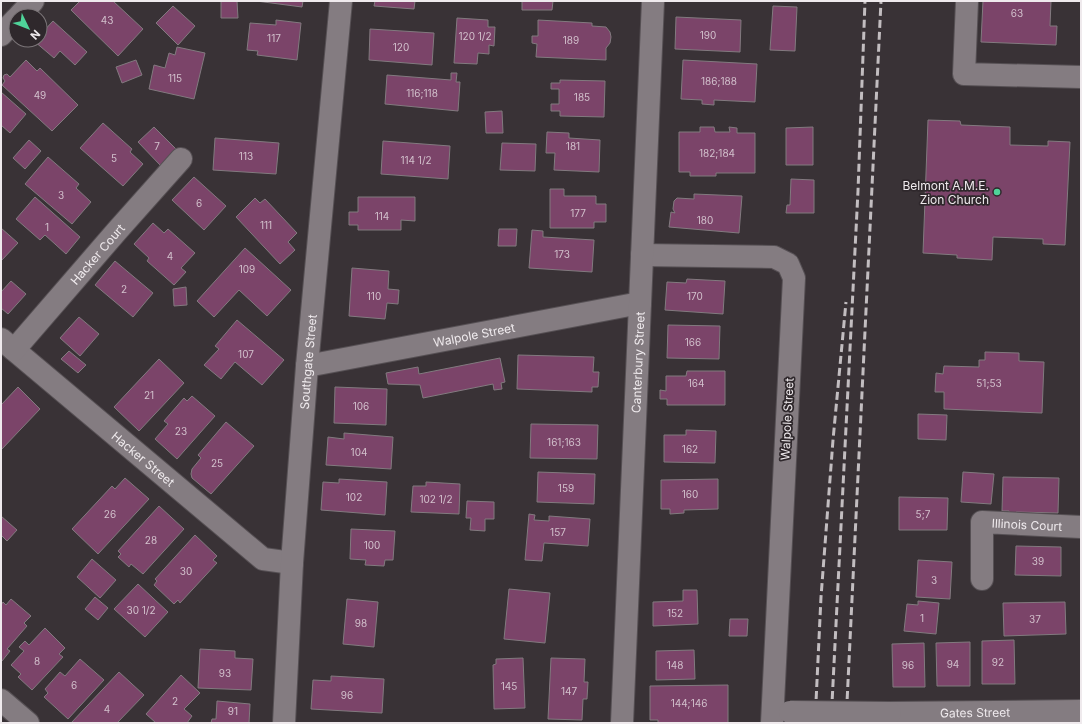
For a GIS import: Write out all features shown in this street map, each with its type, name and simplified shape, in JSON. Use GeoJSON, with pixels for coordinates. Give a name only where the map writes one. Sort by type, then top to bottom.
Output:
{"type":"FeatureCollection","features":[{"type":"Feature","properties":{"kind":"street","name":"Southgate Street"},"geometry":{"type":"LineString","coordinates":[[284,723],[292,563],[341,1]]}},
{"type":"Feature","properties":{"kind":"street","name":"Canterbury Street"},"geometry":{"type":"LineString","coordinates":[[622,723],[653,1]]}},
{"type":"Feature","properties":{"kind":"street"},"geometry":{"type":"LineString","coordinates":[[967,1],[964,74],[1081,77]]}},
{"type":"Feature","properties":{"kind":"street"},"geometry":{"type":"LineString","coordinates":[[1,35],[8,28]]}},
{"type":"Feature","properties":{"kind":"street","name":"Hacker Court"},"geometry":{"type":"LineString","coordinates":[[7,344],[116,232],[180,159]]}},
{"type":"Feature","properties":{"kind":"street","name":"Walpole Street"},"geometry":{"type":"LineString","coordinates":[[642,255],[774,257],[788,264],[794,278],[778,717]]}},
{"type":"Feature","properties":{"kind":"street","name":"Walpole Street"},"geometry":{"type":"LineString","coordinates":[[308,366],[640,303]]}},
{"type":"Feature","properties":{"kind":"street","name":"Hacker Street"},"geometry":{"type":"LineString","coordinates":[[7,344],[263,560],[292,563]]}},
{"type":"Feature","properties":{"kind":"street","name":"Illinois Court"},"geometry":{"type":"LineString","coordinates":[[982,579],[982,522],[1081,526]]}},
{"type":"Feature","properties":{"kind":"street"},"geometry":{"type":"LineString","coordinates":[[1,700],[28,723]]}},
{"type":"Feature","properties":{"kind":"street","name":"Gates Street"},"geometry":{"type":"LineString","coordinates":[[778,717],[890,713],[1081,711]]}},
{"type":"Feature","properties":{"kind":"building"},"geometry":{"type":"Polygon","coordinates":[[[80,1],[113,1],[143,29],[118,56],[71,10],[80,1]]]}},
{"type":"Feature","properties":{"kind":"building"},"geometry":{"type":"Polygon","coordinates":[[[221,1],[237,1],[238,18],[221,18],[221,1]]]}},
{"type":"Feature","properties":{"kind":"building"},"geometry":{"type":"Polygon","coordinates":[[[256,1],[303,1],[302,7],[256,1]]]}},
{"type":"Feature","properties":{"kind":"building"},"geometry":{"type":"Polygon","coordinates":[[[375,1],[415,1],[414,9],[374,6],[375,1]]]}},
{"type":"Feature","properties":{"kind":"building"},"geometry":{"type":"Polygon","coordinates":[[[522,1],[553,1],[552,10],[522,10],[522,1]]]}},
{"type":"Feature","properties":{"kind":"building"},"geometry":{"type":"Polygon","coordinates":[[[983,1],[1051,1],[1050,26],[1057,26],[1056,45],[981,42],[983,1]]]}},
{"type":"Feature","properties":{"kind":"building"},"geometry":{"type":"Polygon","coordinates":[[[173,6],[195,26],[178,45],[156,23],[173,6]]]}},
{"type":"Feature","properties":{"kind":"building"},"geometry":{"type":"Polygon","coordinates":[[[773,6],[797,7],[795,51],[770,50],[773,6]]]}},
{"type":"Feature","properties":{"kind":"building"},"geometry":{"type":"Polygon","coordinates":[[[676,17],[741,20],[740,52],[675,49],[676,17]]]}},
{"type":"Feature","properties":{"kind":"building"},"geometry":{"type":"Polygon","coordinates":[[[457,18],[488,20],[488,27],[495,27],[494,46],[489,45],[489,54],[478,53],[477,64],[454,63],[457,18]]]}},
{"type":"Feature","properties":{"kind":"building"},"geometry":{"type":"Polygon","coordinates":[[[276,20],[301,23],[297,60],[257,55],[258,51],[247,50],[250,23],[276,25],[276,20]]]}},
{"type":"Feature","properties":{"kind":"building"},"geometry":{"type":"Polygon","coordinates":[[[538,20],[592,23],[592,26],[606,27],[610,32],[611,37],[610,43],[606,48],[606,60],[536,57],[537,44],[532,43],[532,36],[538,36],[538,20]]]}},
{"type":"Feature","properties":{"kind":"building"},"geometry":{"type":"Polygon","coordinates":[[[53,21],[87,52],[75,65],[60,51],[54,58],[42,48],[48,48],[48,26],[53,21]]]}},
{"type":"Feature","properties":{"kind":"building"},"geometry":{"type":"Polygon","coordinates":[[[370,29],[434,33],[432,65],[369,60],[370,29]]]}},
{"type":"Feature","properties":{"kind":"building"},"geometry":{"type":"Polygon","coordinates":[[[177,47],[205,53],[194,99],[149,89],[154,65],[165,68],[169,53],[175,55],[177,47]]]}},
{"type":"Feature","properties":{"kind":"building"},"geometry":{"type":"Polygon","coordinates":[[[26,60],[37,71],[40,68],[78,105],[52,131],[2,85],[5,81],[3,78],[4,75],[7,74],[10,77],[26,60]]]}},
{"type":"Feature","properties":{"kind":"building"},"geometry":{"type":"Polygon","coordinates":[[[136,60],[142,75],[122,83],[116,67],[136,60]]]}},
{"type":"Feature","properties":{"kind":"building"},"geometry":{"type":"Polygon","coordinates":[[[683,60],[757,64],[755,102],[714,100],[714,105],[702,104],[702,100],[681,99],[683,60]]]}},
{"type":"Feature","properties":{"kind":"building"},"geometry":{"type":"Polygon","coordinates":[[[451,73],[457,73],[456,82],[460,82],[458,111],[385,104],[387,75],[451,80],[451,73]]]}},
{"type":"Feature","properties":{"kind":"building"},"geometry":{"type":"Polygon","coordinates":[[[560,80],[605,81],[604,117],[560,116],[560,111],[551,111],[551,104],[559,104],[559,89],[551,89],[551,83],[560,83],[560,80]]]}},
{"type":"Feature","properties":{"kind":"building"},"geometry":{"type":"Polygon","coordinates":[[[1,92],[26,114],[10,133],[1,125],[1,92]]]}},
{"type":"Feature","properties":{"kind":"building"},"geometry":{"type":"Polygon","coordinates":[[[502,111],[503,133],[486,133],[485,112],[502,111]]]}},
{"type":"Feature","properties":{"kind":"building","name":"Belmont A.M.E. Zion Church"},"geometry":{"type":"Polygon","coordinates":[[[928,120],[960,121],[961,125],[1010,127],[1010,145],[1048,146],[1048,141],[1070,142],[1065,245],[1043,244],[1043,239],[993,237],[992,260],[957,258],[957,255],[923,253],[928,120]]]}},
{"type":"Feature","properties":{"kind":"building"},"geometry":{"type":"Polygon","coordinates":[[[103,123],[132,149],[130,152],[143,164],[123,186],[80,148],[103,123]]]}},
{"type":"Feature","properties":{"kind":"building"},"geometry":{"type":"Polygon","coordinates":[[[154,127],[176,149],[160,165],[138,142],[154,127]]]}},
{"type":"Feature","properties":{"kind":"building"},"geometry":{"type":"Polygon","coordinates":[[[700,127],[714,127],[715,132],[730,132],[729,127],[737,128],[737,133],[755,133],[755,173],[716,173],[716,176],[690,176],[690,172],[679,172],[679,132],[700,132],[700,127]]]}},
{"type":"Feature","properties":{"kind":"building"},"geometry":{"type":"Polygon","coordinates":[[[813,127],[813,165],[786,165],[786,128],[813,127]]]}},
{"type":"Feature","properties":{"kind":"building"},"geometry":{"type":"Polygon","coordinates":[[[547,132],[569,133],[569,138],[600,140],[599,172],[554,170],[555,153],[546,153],[547,132]]]}},
{"type":"Feature","properties":{"kind":"building"},"geometry":{"type":"Polygon","coordinates":[[[215,138],[279,143],[276,174],[213,170],[215,138]]]}},
{"type":"Feature","properties":{"kind":"building"},"geometry":{"type":"Polygon","coordinates":[[[29,140],[41,151],[25,169],[13,158],[29,140]]]}},
{"type":"Feature","properties":{"kind":"building"},"geometry":{"type":"Polygon","coordinates":[[[383,141],[450,146],[448,179],[381,174],[383,141]]]}},
{"type":"Feature","properties":{"kind":"building"},"geometry":{"type":"Polygon","coordinates":[[[502,143],[536,144],[535,171],[500,170],[502,143]]]}},
{"type":"Feature","properties":{"kind":"building"},"geometry":{"type":"Polygon","coordinates":[[[48,157],[79,184],[76,188],[91,202],[72,224],[25,184],[48,157]]]}},
{"type":"Feature","properties":{"kind":"building"},"geometry":{"type":"Polygon","coordinates":[[[194,177],[226,206],[204,230],[172,200],[194,177]]]}},
{"type":"Feature","properties":{"kind":"building"},"geometry":{"type":"Polygon","coordinates":[[[791,179],[814,180],[814,213],[786,213],[787,205],[790,205],[791,179]]]}},
{"type":"Feature","properties":{"kind":"building"},"geometry":{"type":"Polygon","coordinates":[[[550,189],[564,189],[564,196],[596,196],[596,204],[606,204],[606,222],[594,222],[594,228],[550,228],[550,189]]]}},
{"type":"Feature","properties":{"kind":"building"},"geometry":{"type":"Polygon","coordinates":[[[694,194],[742,196],[739,233],[669,227],[671,212],[675,213],[673,209],[674,201],[677,198],[694,199],[694,194]]]}},
{"type":"Feature","properties":{"kind":"building"},"geometry":{"type":"Polygon","coordinates":[[[35,197],[80,237],[66,254],[45,235],[40,240],[16,219],[35,197]]]}},
{"type":"Feature","properties":{"kind":"building"},"geometry":{"type":"Polygon","coordinates":[[[358,197],[415,197],[415,221],[401,220],[401,230],[358,230],[358,225],[349,225],[349,212],[358,212],[358,197]]]}},
{"type":"Feature","properties":{"kind":"building"},"geometry":{"type":"Polygon","coordinates":[[[255,198],[260,203],[265,199],[297,233],[288,242],[295,250],[280,264],[236,217],[255,198]]]}},
{"type":"Feature","properties":{"kind":"building"},"geometry":{"type":"Polygon","coordinates":[[[153,223],[164,233],[168,229],[195,253],[181,268],[186,272],[174,285],[147,261],[149,258],[134,244],[153,223]]]}},
{"type":"Feature","properties":{"kind":"building"},"geometry":{"type":"Polygon","coordinates":[[[1,228],[18,243],[1,261],[1,228]]]}},
{"type":"Feature","properties":{"kind":"building"},"geometry":{"type":"Polygon","coordinates":[[[499,229],[517,229],[516,246],[498,246],[499,229]]]}},
{"type":"Feature","properties":{"kind":"building"},"geometry":{"type":"Polygon","coordinates":[[[532,230],[543,231],[543,237],[594,240],[592,272],[529,268],[532,230]]]}},
{"type":"Feature","properties":{"kind":"building"},"geometry":{"type":"Polygon","coordinates":[[[245,248],[291,290],[267,316],[239,290],[214,317],[197,301],[245,248]]]}},
{"type":"Feature","properties":{"kind":"building"},"geometry":{"type":"Polygon","coordinates":[[[115,261],[153,293],[133,317],[95,285],[115,261]]]}},
{"type":"Feature","properties":{"kind":"building"},"geometry":{"type":"Polygon","coordinates":[[[352,268],[389,271],[388,289],[399,290],[398,304],[387,303],[385,319],[349,316],[352,268]]]}},
{"type":"Feature","properties":{"kind":"building"},"geometry":{"type":"Polygon","coordinates":[[[687,279],[725,281],[723,314],[665,310],[667,282],[686,283],[687,279]]]}},
{"type":"Feature","properties":{"kind":"building"},"geometry":{"type":"Polygon","coordinates":[[[11,281],[26,294],[8,314],[1,308],[1,292],[11,281]]]}},
{"type":"Feature","properties":{"kind":"building"},"geometry":{"type":"Polygon","coordinates":[[[186,287],[187,305],[174,306],[173,289],[186,287]]]}},
{"type":"Feature","properties":{"kind":"building"},"geometry":{"type":"Polygon","coordinates":[[[79,317],[99,334],[80,356],[60,338],[79,317]]]}},
{"type":"Feature","properties":{"kind":"building"},"geometry":{"type":"Polygon","coordinates":[[[237,320],[284,360],[262,385],[235,362],[221,379],[204,365],[219,349],[215,346],[237,320]]]}},
{"type":"Feature","properties":{"kind":"building"},"geometry":{"type":"Polygon","coordinates":[[[668,325],[720,326],[719,359],[667,358],[668,325]]]}},
{"type":"Feature","properties":{"kind":"building"},"geometry":{"type":"Polygon","coordinates":[[[69,351],[86,365],[78,373],[61,359],[69,351]]]}},
{"type":"Feature","properties":{"kind":"building"},"geometry":{"type":"Polygon","coordinates":[[[985,352],[1019,353],[1019,361],[1044,362],[1042,413],[944,409],[944,392],[935,392],[936,373],[943,374],[944,366],[979,367],[979,360],[985,360],[985,352]]]}},
{"type":"Feature","properties":{"kind":"building"},"geometry":{"type":"Polygon","coordinates":[[[518,355],[594,357],[593,372],[599,372],[598,387],[592,387],[592,392],[517,389],[518,355]]]}},
{"type":"Feature","properties":{"kind":"building"},"geometry":{"type":"Polygon","coordinates":[[[500,358],[505,382],[501,383],[502,389],[494,390],[493,384],[423,398],[420,385],[388,384],[386,373],[418,367],[419,374],[500,358]]]}},
{"type":"Feature","properties":{"kind":"building"},"geometry":{"type":"Polygon","coordinates":[[[159,359],[184,383],[139,431],[114,407],[159,359]]]}},
{"type":"Feature","properties":{"kind":"building"},"geometry":{"type":"Polygon","coordinates":[[[687,371],[725,371],[725,405],[667,405],[667,399],[660,399],[660,390],[666,391],[666,376],[686,376],[687,371]]]}},
{"type":"Feature","properties":{"kind":"building"},"geometry":{"type":"Polygon","coordinates":[[[18,387],[40,409],[1,450],[1,405],[18,387]]]}},
{"type":"Feature","properties":{"kind":"building"},"geometry":{"type":"Polygon","coordinates":[[[335,387],[387,389],[386,425],[334,423],[335,387]]]}},
{"type":"Feature","properties":{"kind":"building"},"geometry":{"type":"Polygon","coordinates":[[[192,396],[215,416],[177,459],[155,439],[168,424],[164,421],[184,398],[187,401],[192,396]]]}},
{"type":"Feature","properties":{"kind":"building"},"geometry":{"type":"Polygon","coordinates":[[[918,414],[947,415],[946,440],[918,439],[918,414]]]}},
{"type":"Feature","properties":{"kind":"building"},"geometry":{"type":"Polygon","coordinates":[[[226,422],[254,446],[211,494],[192,478],[192,469],[201,458],[198,455],[226,422]]]}},
{"type":"Feature","properties":{"kind":"building"},"geometry":{"type":"Polygon","coordinates":[[[531,424],[598,425],[597,459],[530,458],[531,424]]]}},
{"type":"Feature","properties":{"kind":"building"},"geometry":{"type":"Polygon","coordinates":[[[686,430],[716,431],[715,463],[664,462],[664,435],[686,435],[686,430]]]}},
{"type":"Feature","properties":{"kind":"building"},"geometry":{"type":"Polygon","coordinates":[[[344,433],[393,437],[391,469],[326,465],[328,437],[344,439],[344,433]]]}},
{"type":"Feature","properties":{"kind":"building"},"geometry":{"type":"Polygon","coordinates":[[[538,472],[595,474],[594,504],[537,502],[538,472]]]}},
{"type":"Feature","properties":{"kind":"building"},"geometry":{"type":"Polygon","coordinates":[[[963,472],[994,474],[991,504],[961,502],[963,472]]]}},
{"type":"Feature","properties":{"kind":"building"},"geometry":{"type":"Polygon","coordinates":[[[1003,477],[1059,478],[1058,513],[1016,512],[1015,515],[1009,516],[1009,511],[1002,511],[1003,477]]]}},
{"type":"Feature","properties":{"kind":"building"},"geometry":{"type":"Polygon","coordinates":[[[125,478],[149,499],[98,554],[72,529],[112,486],[115,489],[125,478]]]}},
{"type":"Feature","properties":{"kind":"building"},"geometry":{"type":"Polygon","coordinates":[[[339,479],[387,482],[385,515],[321,510],[323,482],[339,483],[339,479]]]}},
{"type":"Feature","properties":{"kind":"building"},"geometry":{"type":"Polygon","coordinates":[[[718,479],[718,509],[684,510],[684,513],[670,514],[670,509],[661,509],[661,480],[718,479]]]}},
{"type":"Feature","properties":{"kind":"building"},"geometry":{"type":"Polygon","coordinates":[[[426,482],[460,484],[459,514],[411,512],[413,486],[426,486],[426,482]]]}},
{"type":"Feature","properties":{"kind":"building"},"geometry":{"type":"Polygon","coordinates":[[[899,497],[948,498],[947,530],[899,530],[899,497]]]}},
{"type":"Feature","properties":{"kind":"building"},"geometry":{"type":"Polygon","coordinates":[[[467,501],[494,502],[494,519],[485,519],[485,531],[470,530],[471,518],[466,518],[467,501]]]}},
{"type":"Feature","properties":{"kind":"building"},"geometry":{"type":"Polygon","coordinates":[[[159,506],[184,529],[143,574],[131,564],[129,567],[118,557],[121,554],[118,551],[159,506]]]}},
{"type":"Feature","properties":{"kind":"building"},"geometry":{"type":"Polygon","coordinates":[[[529,514],[535,515],[534,520],[549,521],[549,516],[590,519],[588,546],[544,543],[542,561],[525,560],[529,514]]]}},
{"type":"Feature","properties":{"kind":"building"},"geometry":{"type":"Polygon","coordinates":[[[1,516],[17,530],[7,541],[1,535],[1,516]]]}},
{"type":"Feature","properties":{"kind":"building"},"geometry":{"type":"Polygon","coordinates":[[[351,529],[395,531],[393,560],[385,560],[384,566],[365,565],[366,560],[350,559],[351,529]]]}},
{"type":"Feature","properties":{"kind":"building"},"geometry":{"type":"Polygon","coordinates":[[[195,535],[217,556],[213,560],[217,563],[180,603],[178,600],[174,604],[154,585],[157,581],[155,579],[195,535]]]}},
{"type":"Feature","properties":{"kind":"building"},"geometry":{"type":"Polygon","coordinates":[[[1016,546],[1061,547],[1061,576],[1015,575],[1016,546]]]}},
{"type":"Feature","properties":{"kind":"building"},"geometry":{"type":"Polygon","coordinates":[[[92,559],[116,580],[100,598],[77,577],[92,559]]]}},
{"type":"Feature","properties":{"kind":"building"},"geometry":{"type":"Polygon","coordinates":[[[918,560],[952,562],[950,599],[916,597],[918,560]]]}},
{"type":"Feature","properties":{"kind":"building"},"geometry":{"type":"Polygon","coordinates":[[[138,584],[168,612],[145,637],[114,609],[138,584]]]}},
{"type":"Feature","properties":{"kind":"building"},"geometry":{"type":"Polygon","coordinates":[[[509,589],[550,593],[545,643],[504,639],[509,589]]]}},
{"type":"Feature","properties":{"kind":"building"},"geometry":{"type":"Polygon","coordinates":[[[683,590],[697,590],[698,624],[653,626],[653,602],[683,601],[683,590]]]}},
{"type":"Feature","properties":{"kind":"building"},"geometry":{"type":"Polygon","coordinates":[[[95,597],[108,608],[98,620],[85,609],[95,597]]]}},
{"type":"Feature","properties":{"kind":"building"},"geometry":{"type":"Polygon","coordinates":[[[11,599],[31,616],[24,623],[27,626],[7,649],[10,651],[2,661],[1,605],[3,602],[6,605],[11,599]]]}},
{"type":"Feature","properties":{"kind":"building"},"geometry":{"type":"Polygon","coordinates":[[[347,599],[378,602],[374,647],[343,644],[347,599]]]}},
{"type":"Feature","properties":{"kind":"building"},"geometry":{"type":"Polygon","coordinates":[[[918,601],[939,603],[936,634],[904,631],[907,604],[918,605],[918,601]]]}},
{"type":"Feature","properties":{"kind":"building"},"geometry":{"type":"Polygon","coordinates":[[[1065,602],[1066,634],[1004,636],[1003,603],[1065,602]]]}},
{"type":"Feature","properties":{"kind":"building"},"geometry":{"type":"Polygon","coordinates":[[[730,619],[748,619],[747,636],[729,636],[730,619]]]}},
{"type":"Feature","properties":{"kind":"building"},"geometry":{"type":"Polygon","coordinates":[[[45,628],[65,648],[59,654],[63,657],[32,690],[18,677],[21,674],[11,665],[24,651],[19,647],[25,641],[29,645],[45,628]]]}},
{"type":"Feature","properties":{"kind":"building"},"geometry":{"type":"Polygon","coordinates":[[[1014,640],[1015,684],[982,684],[982,641],[1014,640]]]}},
{"type":"Feature","properties":{"kind":"building"},"geometry":{"type":"Polygon","coordinates":[[[970,642],[970,686],[937,686],[936,643],[970,642]]]}},
{"type":"Feature","properties":{"kind":"building"},"geometry":{"type":"Polygon","coordinates":[[[924,643],[925,687],[893,687],[892,644],[924,643]]]}},
{"type":"Feature","properties":{"kind":"building"},"geometry":{"type":"Polygon","coordinates":[[[200,649],[235,651],[235,658],[253,659],[251,690],[198,688],[200,649]]]}},
{"type":"Feature","properties":{"kind":"building"},"geometry":{"type":"Polygon","coordinates":[[[694,650],[695,679],[656,680],[656,651],[694,650]]]}},
{"type":"Feature","properties":{"kind":"building"},"geometry":{"type":"Polygon","coordinates":[[[523,658],[525,708],[494,709],[493,665],[496,664],[496,659],[523,658]]]}},
{"type":"Feature","properties":{"kind":"building"},"geometry":{"type":"Polygon","coordinates":[[[551,658],[585,659],[584,682],[588,682],[587,699],[583,699],[582,720],[548,719],[551,658]]]}},
{"type":"Feature","properties":{"kind":"building"},"geometry":{"type":"Polygon","coordinates":[[[80,659],[104,680],[68,719],[44,697],[48,693],[45,689],[60,672],[65,676],[80,659]]]}},
{"type":"Feature","properties":{"kind":"building"},"geometry":{"type":"Polygon","coordinates":[[[119,672],[144,695],[117,723],[71,723],[119,672]]]}},
{"type":"Feature","properties":{"kind":"building"},"geometry":{"type":"Polygon","coordinates":[[[181,675],[200,693],[184,709],[192,716],[187,723],[156,723],[146,714],[181,675]]]}},
{"type":"Feature","properties":{"kind":"building"},"geometry":{"type":"Polygon","coordinates":[[[331,676],[384,679],[382,713],[311,709],[313,680],[331,681],[331,676]]]}},
{"type":"Feature","properties":{"kind":"building"},"geometry":{"type":"Polygon","coordinates":[[[728,685],[728,723],[658,723],[658,720],[650,720],[650,686],[728,685]]]}},
{"type":"Feature","properties":{"kind":"building"},"geometry":{"type":"Polygon","coordinates":[[[217,701],[250,704],[249,723],[211,723],[212,719],[216,719],[217,701]]]}},
{"type":"Feature","properties":{"kind":"railway"},"geometry":{"type":"LineString","coordinates":[[831,723],[858,191],[865,1]]}},
{"type":"Feature","properties":{"kind":"railway"},"geometry":{"type":"LineString","coordinates":[[846,723],[881,1]]}},
{"type":"Feature","properties":{"kind":"railway"},"geometry":{"type":"LineString","coordinates":[[815,723],[821,597],[833,440],[846,302]]}},
{"type":"Feature","properties":{"kind":"place","name":"Belmont A.M.E. Zion Church"},"geometry":{"type":"Point","coordinates":[997,192]}}]}
